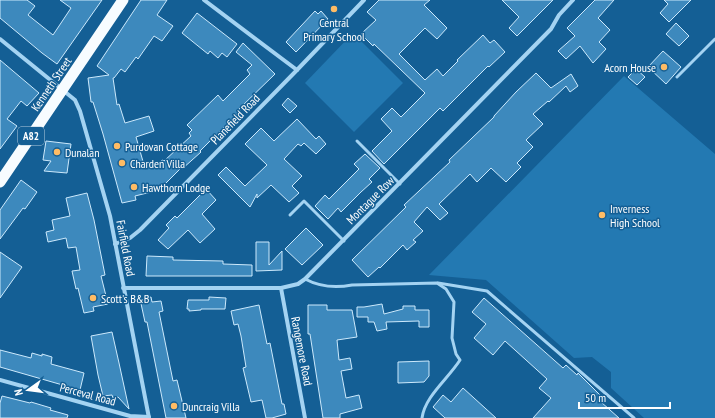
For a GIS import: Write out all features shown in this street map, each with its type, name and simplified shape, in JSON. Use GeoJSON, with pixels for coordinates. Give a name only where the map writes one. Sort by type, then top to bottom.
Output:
{"type":"FeatureCollection","features":[{"type":"Feature","properties":{"kind":"highway","name":"Kenneth Street"},"geometry":{"type":"LineString","coordinates":[[0,182],[123,0]]}},
{"type":"Feature","properties":{"kind":"street"},"geometry":{"type":"LineString","coordinates":[[204,0],[297,70]]}},
{"type":"Feature","properties":{"kind":"street","name":"Planefield Road"},"geometry":{"type":"LineString","coordinates":[[115,244],[130,238],[140,230],[364,0]]}},
{"type":"Feature","properties":{"kind":"street","name":"Montague Row"},"geometry":{"type":"LineString","coordinates":[[123,288],[281,288],[298,284],[344,241],[551,29],[559,15],[573,0]]}},
{"type":"Feature","properties":{"kind":"street","name":"Fairfield Road"},"geometry":{"type":"LineString","coordinates":[[0,39],[74,100],[80,111],[103,188],[149,417]]}},
{"type":"Feature","properties":{"kind":"street","name":"Rangemore Road"},"geometry":{"type":"LineString","coordinates":[[281,288],[305,418]]}},
{"type":"Feature","properties":{"kind":"street","name":"Perceval Road"},"geometry":{"type":"LineString","coordinates":[[0,380],[130,416],[149,417]]}},
{"type":"Feature","properties":{"kind":"lane"},"geometry":{"type":"LineString","coordinates":[[677,77],[715,39]]}},
{"type":"Feature","properties":{"kind":"lane"},"geometry":{"type":"LineString","coordinates":[[357,141],[400,184]]}},
{"type":"Feature","properties":{"kind":"lane"},"geometry":{"type":"LineString","coordinates":[[290,215],[304,201],[344,241]]}},
{"type":"Feature","properties":{"kind":"lane"},"geometry":{"type":"LineString","coordinates":[[305,279],[313,284],[340,287],[352,285],[437,283],[487,290],[634,418]]}},
{"type":"Feature","properties":{"kind":"lane"},"geometry":{"type":"LineString","coordinates":[[422,418],[423,410],[427,401],[453,372],[460,360],[456,354],[452,338],[454,302],[446,289],[437,283]]}},
{"type":"Feature","properties":{"kind":"shaded area"},"geometry":{"type":"Polygon","coordinates":[[[353,33],[403,83],[354,132],[305,83],[353,33]]]}},
{"type":"Feature","properties":{"kind":"shaded area","name":"Inverness High School"},"geometry":{"type":"Polygon","coordinates":[[[624,76],[715,154],[715,418],[644,418],[611,388],[611,372],[592,357],[574,358],[486,280],[429,275],[624,76]]]}},
{"type":"Feature","properties":{"kind":"building"},"geometry":{"type":"Polygon","coordinates":[[[0,0],[27,0],[35,6],[28,15],[53,35],[71,8],[60,0],[102,0],[57,64],[0,18],[0,0]]]}},
{"type":"Feature","properties":{"kind":"building"},"geometry":{"type":"Polygon","coordinates":[[[141,0],[167,0],[157,15],[173,26],[162,41],[154,36],[138,59],[136,57],[125,72],[121,69],[113,78],[117,105],[119,104],[125,123],[149,116],[154,131],[136,137],[144,165],[155,167],[162,160],[164,161],[191,136],[189,133],[192,130],[187,125],[218,95],[223,101],[250,74],[247,70],[252,65],[236,52],[243,43],[275,74],[239,109],[240,111],[200,151],[201,152],[182,169],[181,168],[159,190],[135,196],[136,200],[122,203],[103,134],[93,102],[91,102],[88,78],[109,75],[97,66],[141,0]]]}},
{"type":"Feature","properties":{"kind":"building"},"geometry":{"type":"Polygon","coordinates":[[[379,0],[430,0],[424,5],[447,28],[437,39],[425,28],[399,54],[425,80],[437,69],[443,76],[483,35],[490,43],[494,40],[505,52],[489,67],[488,66],[443,111],[440,108],[384,164],[372,151],[392,131],[381,119],[392,108],[401,117],[425,93],[374,44],[373,46],[361,34],[376,20],[367,12],[379,0]]]}},
{"type":"Feature","properties":{"kind":"building"},"geometry":{"type":"Polygon","coordinates":[[[502,0],[553,0],[517,36],[509,28],[519,17],[502,0]]]}},
{"type":"Feature","properties":{"kind":"building"},"geometry":{"type":"Polygon","coordinates":[[[595,0],[614,0],[598,18],[610,30],[599,42],[606,49],[593,63],[580,46],[566,59],[558,51],[575,36],[567,28],[595,0]]]}},
{"type":"Feature","properties":{"kind":"building"},"geometry":{"type":"Polygon","coordinates":[[[664,0],[691,0],[669,22],[660,13],[668,4],[664,0]]]}},
{"type":"Feature","properties":{"kind":"building"},"geometry":{"type":"Polygon","coordinates":[[[315,11],[318,14],[321,11],[328,19],[296,52],[286,42],[315,11]]]}},
{"type":"Feature","properties":{"kind":"building"},"geometry":{"type":"Polygon","coordinates":[[[197,13],[237,44],[227,57],[222,53],[218,58],[210,51],[208,54],[182,33],[197,13]]]}},
{"type":"Feature","properties":{"kind":"building"},"geometry":{"type":"Polygon","coordinates":[[[676,23],[689,36],[679,46],[666,34],[676,23]]]}},
{"type":"Feature","properties":{"kind":"building","name":"Acorn House"},"geometry":{"type":"Polygon","coordinates":[[[663,51],[681,67],[666,84],[648,67],[663,51]]]}},
{"type":"Feature","properties":{"kind":"building"},"geometry":{"type":"Polygon","coordinates":[[[0,60],[39,93],[27,106],[21,101],[7,119],[17,126],[0,149],[0,60]]]}},
{"type":"Feature","properties":{"kind":"building"},"geometry":{"type":"Polygon","coordinates":[[[636,69],[645,77],[637,85],[628,77],[636,69]]]}},
{"type":"Feature","properties":{"kind":"building"},"geometry":{"type":"Polygon","coordinates":[[[536,73],[551,88],[571,74],[578,86],[570,92],[566,86],[549,102],[548,101],[533,114],[543,124],[526,140],[533,147],[517,163],[521,167],[506,182],[491,168],[477,182],[470,174],[439,204],[448,213],[440,220],[427,207],[414,222],[423,231],[413,240],[416,242],[407,250],[403,245],[380,268],[379,267],[368,277],[352,260],[406,207],[404,205],[450,162],[449,160],[494,117],[516,92],[536,73]]]}},
{"type":"Feature","properties":{"kind":"building"},"geometry":{"type":"Polygon","coordinates":[[[288,98],[297,106],[290,113],[282,105],[288,98]]]}},
{"type":"Feature","properties":{"kind":"building"},"geometry":{"type":"Polygon","coordinates":[[[297,119],[316,139],[319,136],[326,144],[316,154],[304,143],[301,146],[298,144],[284,159],[302,176],[292,186],[299,193],[289,202],[271,185],[257,198],[257,194],[250,207],[218,175],[226,167],[245,186],[267,165],[245,144],[261,128],[274,141],[297,119]]]}},
{"type":"Feature","properties":{"kind":"building","name":"Dunalan"},"geometry":{"type":"Polygon","coordinates":[[[46,141],[71,144],[67,173],[44,171],[51,161],[43,160],[46,141]]]}},
{"type":"Feature","properties":{"kind":"building"},"geometry":{"type":"Polygon","coordinates":[[[365,154],[380,168],[369,179],[372,182],[341,212],[338,208],[328,219],[315,206],[325,195],[329,199],[359,169],[354,164],[365,154]]]}},
{"type":"Feature","properties":{"kind":"building"},"geometry":{"type":"Polygon","coordinates":[[[21,180],[37,192],[0,239],[0,210],[21,180]]]}},
{"type":"Feature","properties":{"kind":"building"},"geometry":{"type":"Polygon","coordinates":[[[206,189],[216,200],[202,214],[215,229],[200,243],[188,230],[168,249],[158,240],[169,228],[166,225],[175,216],[177,218],[206,189]]]}},
{"type":"Feature","properties":{"kind":"building"},"geometry":{"type":"Polygon","coordinates":[[[87,193],[105,275],[101,276],[108,304],[93,307],[94,311],[84,313],[72,271],[80,270],[76,247],[68,248],[66,238],[48,242],[46,232],[54,230],[52,220],[70,216],[66,198],[87,193]]]}},
{"type":"Feature","properties":{"kind":"building"},"geometry":{"type":"Polygon","coordinates":[[[306,228],[323,245],[302,265],[285,249],[306,228]]]}},
{"type":"Feature","properties":{"kind":"building"},"geometry":{"type":"Polygon","coordinates":[[[256,242],[269,242],[269,265],[282,251],[282,270],[256,271],[256,242]]]}},
{"type":"Feature","properties":{"kind":"building"},"geometry":{"type":"Polygon","coordinates":[[[0,252],[22,267],[0,298],[0,252]]]}},
{"type":"Feature","properties":{"kind":"building"},"geometry":{"type":"Polygon","coordinates":[[[147,256],[173,257],[173,260],[223,261],[223,264],[252,265],[252,276],[146,276],[147,256]]]}},
{"type":"Feature","properties":{"kind":"building"},"geometry":{"type":"Polygon","coordinates":[[[151,297],[152,302],[161,301],[163,311],[159,312],[173,381],[177,380],[186,418],[166,418],[147,322],[145,322],[140,299],[151,297]]]}},
{"type":"Feature","properties":{"kind":"building"},"geometry":{"type":"Polygon","coordinates":[[[209,297],[226,298],[225,309],[201,309],[189,311],[189,309],[187,309],[188,300],[209,300],[209,297]]]}},
{"type":"Feature","properties":{"kind":"building"},"geometry":{"type":"Polygon","coordinates":[[[484,298],[563,368],[566,365],[577,375],[578,373],[604,399],[601,402],[619,418],[533,418],[551,398],[539,388],[547,379],[505,341],[493,355],[474,338],[486,324],[472,312],[484,298]]]}},
{"type":"Feature","properties":{"kind":"building"},"geometry":{"type":"Polygon","coordinates":[[[382,304],[384,314],[403,309],[403,306],[415,306],[415,310],[429,310],[429,327],[419,327],[419,321],[386,322],[387,329],[377,331],[374,322],[368,322],[368,317],[357,317],[357,307],[382,304]]]}},
{"type":"Feature","properties":{"kind":"building"},"geometry":{"type":"Polygon","coordinates":[[[259,305],[267,344],[270,343],[282,404],[284,404],[286,414],[272,418],[266,418],[262,400],[251,402],[243,368],[246,367],[241,336],[238,324],[234,325],[231,311],[259,305]]]}},
{"type":"Feature","properties":{"kind":"building"},"geometry":{"type":"Polygon","coordinates":[[[308,305],[327,305],[327,310],[352,310],[357,337],[337,340],[339,360],[350,358],[352,369],[341,371],[346,398],[359,395],[362,408],[340,414],[340,418],[323,418],[310,334],[308,334],[308,305]]]}},
{"type":"Feature","properties":{"kind":"building"},"geometry":{"type":"Polygon","coordinates":[[[112,332],[129,409],[118,397],[113,398],[112,395],[103,396],[98,375],[91,336],[112,332]]]}},
{"type":"Feature","properties":{"kind":"building"},"geometry":{"type":"Polygon","coordinates":[[[0,350],[31,358],[32,353],[42,356],[42,354],[52,357],[51,364],[84,373],[80,390],[0,367],[0,350]]]}},
{"type":"Feature","properties":{"kind":"building"},"geometry":{"type":"Polygon","coordinates":[[[429,361],[429,376],[424,382],[398,383],[398,362],[429,361]]]}},
{"type":"Feature","properties":{"kind":"building"},"geometry":{"type":"Polygon","coordinates":[[[463,388],[496,418],[445,418],[433,407],[443,395],[451,402],[463,388]]]}},
{"type":"Feature","properties":{"kind":"building"},"geometry":{"type":"Polygon","coordinates":[[[2,396],[31,402],[51,408],[50,410],[68,415],[67,418],[0,418],[0,403],[2,396]]]}},
{"type":"Feature","properties":{"kind":"place","name":"Central Primary School"},"geometry":{"type":"Point","coordinates":[334,9]}},
{"type":"Feature","properties":{"kind":"place","name":"Acorn House"},"geometry":{"type":"Point","coordinates":[664,67]}},
{"type":"Feature","properties":{"kind":"place","name":"Purdovan Cottage"},"geometry":{"type":"Point","coordinates":[117,146]}},
{"type":"Feature","properties":{"kind":"place","name":"Dunalan"},"geometry":{"type":"Point","coordinates":[57,152]}},
{"type":"Feature","properties":{"kind":"place","name":"Charden Villa"},"geometry":{"type":"Point","coordinates":[122,163]}},
{"type":"Feature","properties":{"kind":"place","name":"Hawthorn Lodge"},"geometry":{"type":"Point","coordinates":[134,187]}},
{"type":"Feature","properties":{"kind":"place","name":"Inverness High School"},"geometry":{"type":"Point","coordinates":[602,215]}},
{"type":"Feature","properties":{"kind":"place","name":"Scott's B&B"},"geometry":{"type":"Point","coordinates":[93,298]}},
{"type":"Feature","properties":{"kind":"place","name":"Duncraig Villa"},"geometry":{"type":"Point","coordinates":[174,406]}}]}
